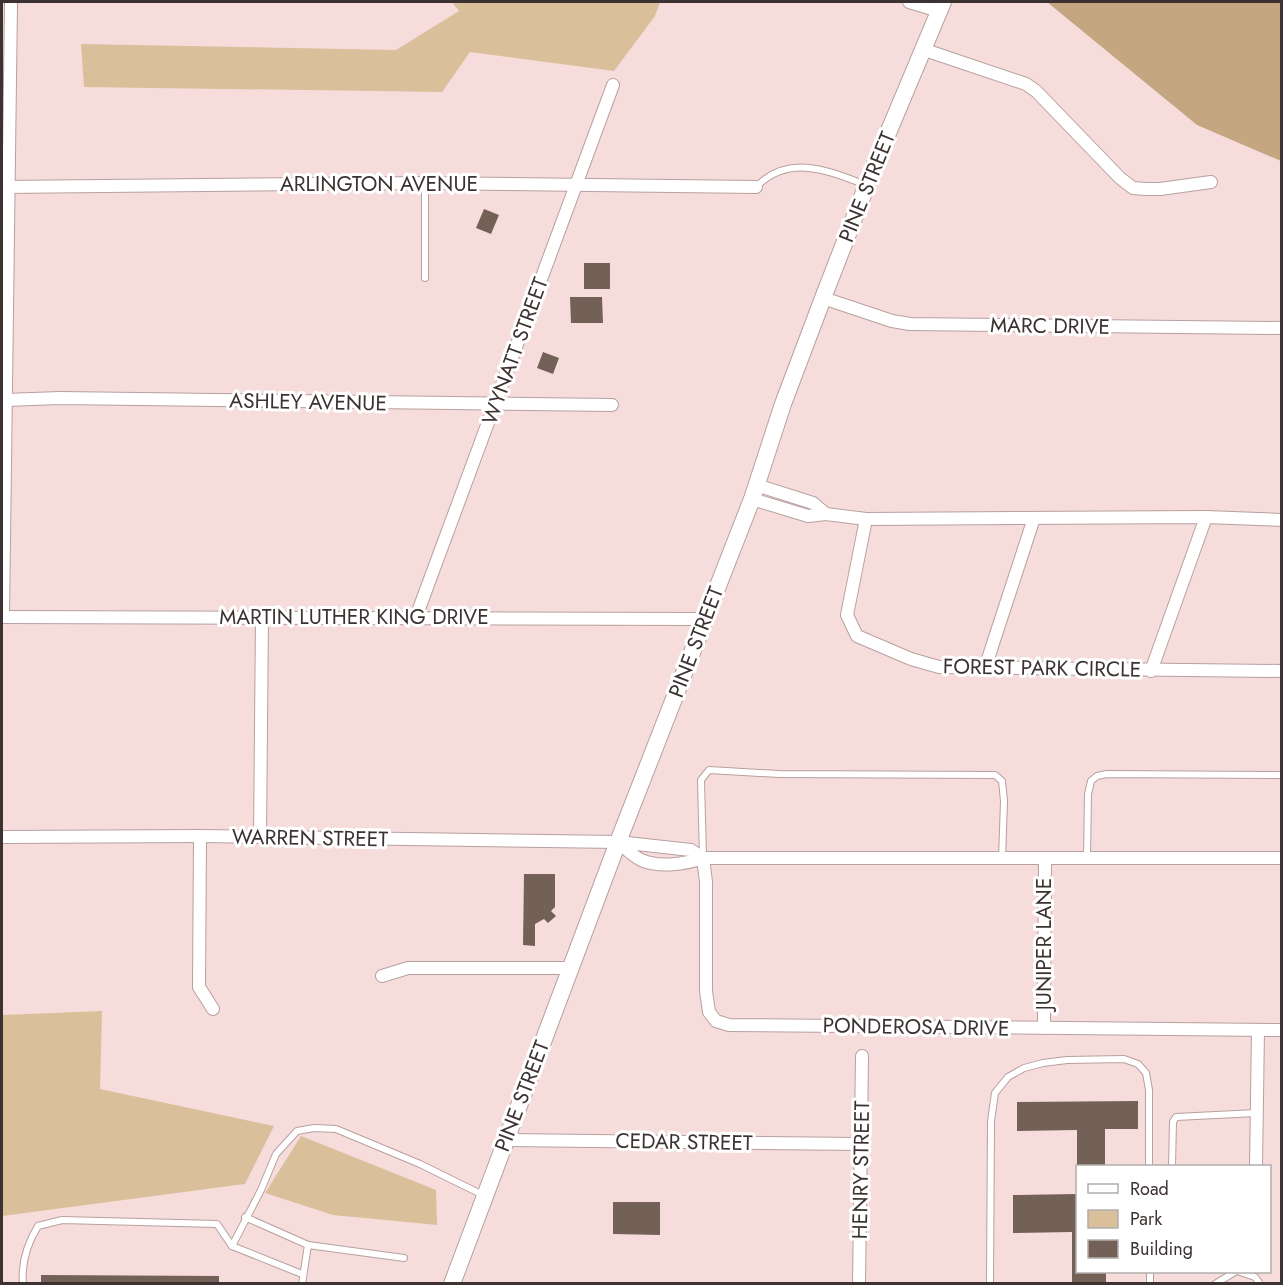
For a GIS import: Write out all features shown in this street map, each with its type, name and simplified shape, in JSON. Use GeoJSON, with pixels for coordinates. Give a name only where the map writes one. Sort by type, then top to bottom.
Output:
{"type":"FeatureCollection","features":[{"type":"Feature","properties":{"kind":"street"},"geometry":{"type":"LineString","coordinates":[[2,617],[5,400],[4,187],[10,2]]}},
{"type":"Feature","properties":{"kind":"street"},"geometry":{"type":"LineString","coordinates":[[909,2],[941,7]]}},
{"type":"Feature","properties":{"kind":"street","name":"PINE STREET"},"geometry":{"type":"LineString","coordinates":[[452,1284],[618,842],[754,492],[783,404],[823,298],[922,49],[941,7]]}},
{"type":"Feature","properties":{"kind":"street"},"geometry":{"type":"LineString","coordinates":[[922,49],[1026,84],[1036,91],[1120,178],[1133,188],[1160,189],[1211,182]]}},
{"type":"Feature","properties":{"kind":"street","name":"WYNATT STREET"},"geometry":{"type":"LineString","coordinates":[[416,617],[613,86]]}},
{"type":"Feature","properties":{"kind":"street","name":"ARLINGTON AVENUE"},"geometry":{"type":"LineString","coordinates":[[4,187],[425,183],[756,187]]}},
{"type":"Feature","properties":{"kind":"street","name":"MARC DRIVE"},"geometry":{"type":"LineString","coordinates":[[823,298],[892,321],[910,324],[1281,328]]}},
{"type":"Feature","properties":{"kind":"street","name":"ASHLEY AVENUE"},"geometry":{"type":"LineString","coordinates":[[5,400],[60,398],[612,405]]}},
{"type":"Feature","properties":{"kind":"street"},"geometry":{"type":"LineString","coordinates":[[754,492],[808,516],[826,514],[866,519],[1206,516],[1281,520]]}},
{"type":"Feature","properties":{"kind":"street"},"geometry":{"type":"LineString","coordinates":[[1151,671],[1206,516]]}},
{"type":"Feature","properties":{"kind":"street"},"geometry":{"type":"LineString","coordinates":[[985,668],[1034,518]]}},
{"type":"Feature","properties":{"kind":"street","name":"FOREST PARK CIRCLE"},"geometry":{"type":"LineString","coordinates":[[866,519],[847,615],[857,636],[911,659],[939,667],[1281,671]]}},
{"type":"Feature","properties":{"kind":"street","name":"MARTIN LUTHER KING DRIVE"},"geometry":{"type":"LineString","coordinates":[[2,617],[706,619]]}},
{"type":"Feature","properties":{"kind":"street"},"geometry":{"type":"LineString","coordinates":[[260,837],[262,617]]}},
{"type":"Feature","properties":{"kind":"street"},"geometry":{"type":"LineString","coordinates":[[200,836],[198,987],[213,1009]]}},
{"type":"Feature","properties":{"kind":"street","name":"WARREN STREET"},"geometry":{"type":"LineString","coordinates":[[2,837],[200,836],[618,842]]}},
{"type":"Feature","properties":{"kind":"street"},"geometry":{"type":"LineString","coordinates":[[618,842],[691,850],[703,858],[1281,858]]}},
{"type":"Feature","properties":{"kind":"street","name":"PONDEROSA DRIVE"},"geometry":{"type":"LineString","coordinates":[[703,858],[706,882],[706,991],[710,1012],[716,1021],[729,1025],[1281,1030]]}},
{"type":"Feature","properties":{"kind":"street","name":"JUNIPER LANE"},"geometry":{"type":"LineString","coordinates":[[1044,1028],[1045,859]]}},
{"type":"Feature","properties":{"kind":"street"},"geometry":{"type":"LineString","coordinates":[[382,976],[408,968],[571,968]]}},
{"type":"Feature","properties":{"kind":"street"},"geometry":{"type":"LineString","coordinates":[[1256,1165],[1258,1030]]}},
{"type":"Feature","properties":{"kind":"street","name":"HENRY STREET"},"geometry":{"type":"LineString","coordinates":[[859,1284],[862,1056]]}},
{"type":"Feature","properties":{"kind":"street","name":"CEDAR STREET"},"geometry":{"type":"LineString","coordinates":[[506,1140],[861,1144]]}},
{"type":"Feature","properties":{"kind":"lane"},"geometry":{"type":"LineString","coordinates":[[756,187],[772,174],[806,167],[839,174],[867,185]]}},
{"type":"Feature","properties":{"kind":"lane"},"geometry":{"type":"LineString","coordinates":[[425,183],[425,278]]}},
{"type":"Feature","properties":{"kind":"lane"},"geometry":{"type":"LineString","coordinates":[[703,858],[701,780],[709,770],[779,774],[995,775],[1002,781],[1004,801],[1002,859]]}},
{"type":"Feature","properties":{"kind":"lane"},"geometry":{"type":"LineString","coordinates":[[1087,859],[1088,794],[1091,781],[1097,776],[1107,774],[1281,775]]}},
{"type":"Feature","properties":{"kind":"lane"},"geometry":{"type":"LineString","coordinates":[[990,1284],[991,1121],[995,1093],[1008,1077],[1024,1068],[1067,1060],[1124,1059],[1138,1064],[1146,1073],[1149,1090],[1149,1165]]}},
{"type":"Feature","properties":{"kind":"lane"},"geometry":{"type":"LineString","coordinates":[[1172,1165],[1173,1122],[1176,1116],[1257,1113]]}},
{"type":"Feature","properties":{"kind":"lane"},"geometry":{"type":"LineString","coordinates":[[232,1246],[261,1190],[276,1154],[297,1131],[314,1128],[336,1130],[420,1164],[485,1196]]}},
{"type":"Feature","properties":{"kind":"lane"},"geometry":{"type":"LineString","coordinates":[[245,1217],[308,1245],[404,1258]]}},
{"type":"Feature","properties":{"kind":"lane"},"geometry":{"type":"LineString","coordinates":[[23,1284],[22,1273],[27,1242],[38,1226],[62,1220],[217,1224],[232,1246],[302,1274]]}},
{"type":"Feature","properties":{"kind":"lane"},"geometry":{"type":"LineString","coordinates":[[302,1284],[308,1245]]}},
{"type":"Feature","properties":{"kind":"lane"},"geometry":{"type":"LineString","coordinates":[[1215,1284],[1233,1273]]}},
{"type":"Feature","properties":{"kind":"lane"},"geometry":{"type":"LineString","coordinates":[[1243,1273],[1255,1277],[1260,1284]]}},
{"type":"Feature","properties":{"kind":"green space"},"geometry":{"type":"Polygon","coordinates":[[[452,2],[660,2],[655,16],[614,71],[470,52],[442,92],[84,87],[81,44],[396,50],[459,11],[452,2]]]}},
{"type":"Feature","properties":{"kind":"green space"},"geometry":{"type":"Polygon","coordinates":[[[102,1011],[100,1089],[274,1126],[245,1184],[2,1216],[2,1015],[102,1011]]]}},
{"type":"Feature","properties":{"kind":"green space"},"geometry":{"type":"Polygon","coordinates":[[[301,1136],[436,1190],[437,1225],[333,1215],[265,1193],[301,1136]]]}},
{"type":"Feature","properties":{"kind":"shaded area"},"geometry":{"type":"Polygon","coordinates":[[[1047,2],[1281,2],[1281,161],[1197,125],[1047,2]]]}},
{"type":"Feature","properties":{"kind":"building"},"geometry":{"type":"Polygon","coordinates":[[[484,209],[499,215],[491,234],[476,228],[484,209]]]}},
{"type":"Feature","properties":{"kind":"building"},"geometry":{"type":"Polygon","coordinates":[[[584,263],[610,263],[610,289],[584,289],[584,263]]]}},
{"type":"Feature","properties":{"kind":"building"},"geometry":{"type":"Polygon","coordinates":[[[570,297],[602,297],[603,323],[571,323],[570,297]]]}},
{"type":"Feature","properties":{"kind":"building"},"geometry":{"type":"Polygon","coordinates":[[[543,352],[559,358],[553,374],[537,368],[543,352]]]}},
{"type":"Feature","properties":{"kind":"building"},"geometry":{"type":"Polygon","coordinates":[[[524,874],[555,874],[555,907],[551,911],[556,916],[548,923],[544,919],[535,924],[535,946],[523,945],[524,874]]]}},
{"type":"Feature","properties":{"kind":"building"},"geometry":{"type":"Polygon","coordinates":[[[1138,1101],[1138,1129],[1105,1129],[1105,1165],[1077,1165],[1077,1130],[1017,1131],[1017,1102],[1138,1101]]]}},
{"type":"Feature","properties":{"kind":"building"},"geometry":{"type":"Polygon","coordinates":[[[1076,1194],[1076,1273],[1106,1273],[1106,1284],[1072,1284],[1072,1232],[1013,1233],[1013,1195],[1076,1194]]]}},
{"type":"Feature","properties":{"kind":"building"},"geometry":{"type":"Polygon","coordinates":[[[613,1202],[660,1202],[660,1235],[613,1234],[613,1202]]]}},
{"type":"Feature","properties":{"kind":"building"},"geometry":{"type":"Polygon","coordinates":[[[41,1275],[219,1276],[219,1284],[41,1284],[41,1275]]]}}]}
